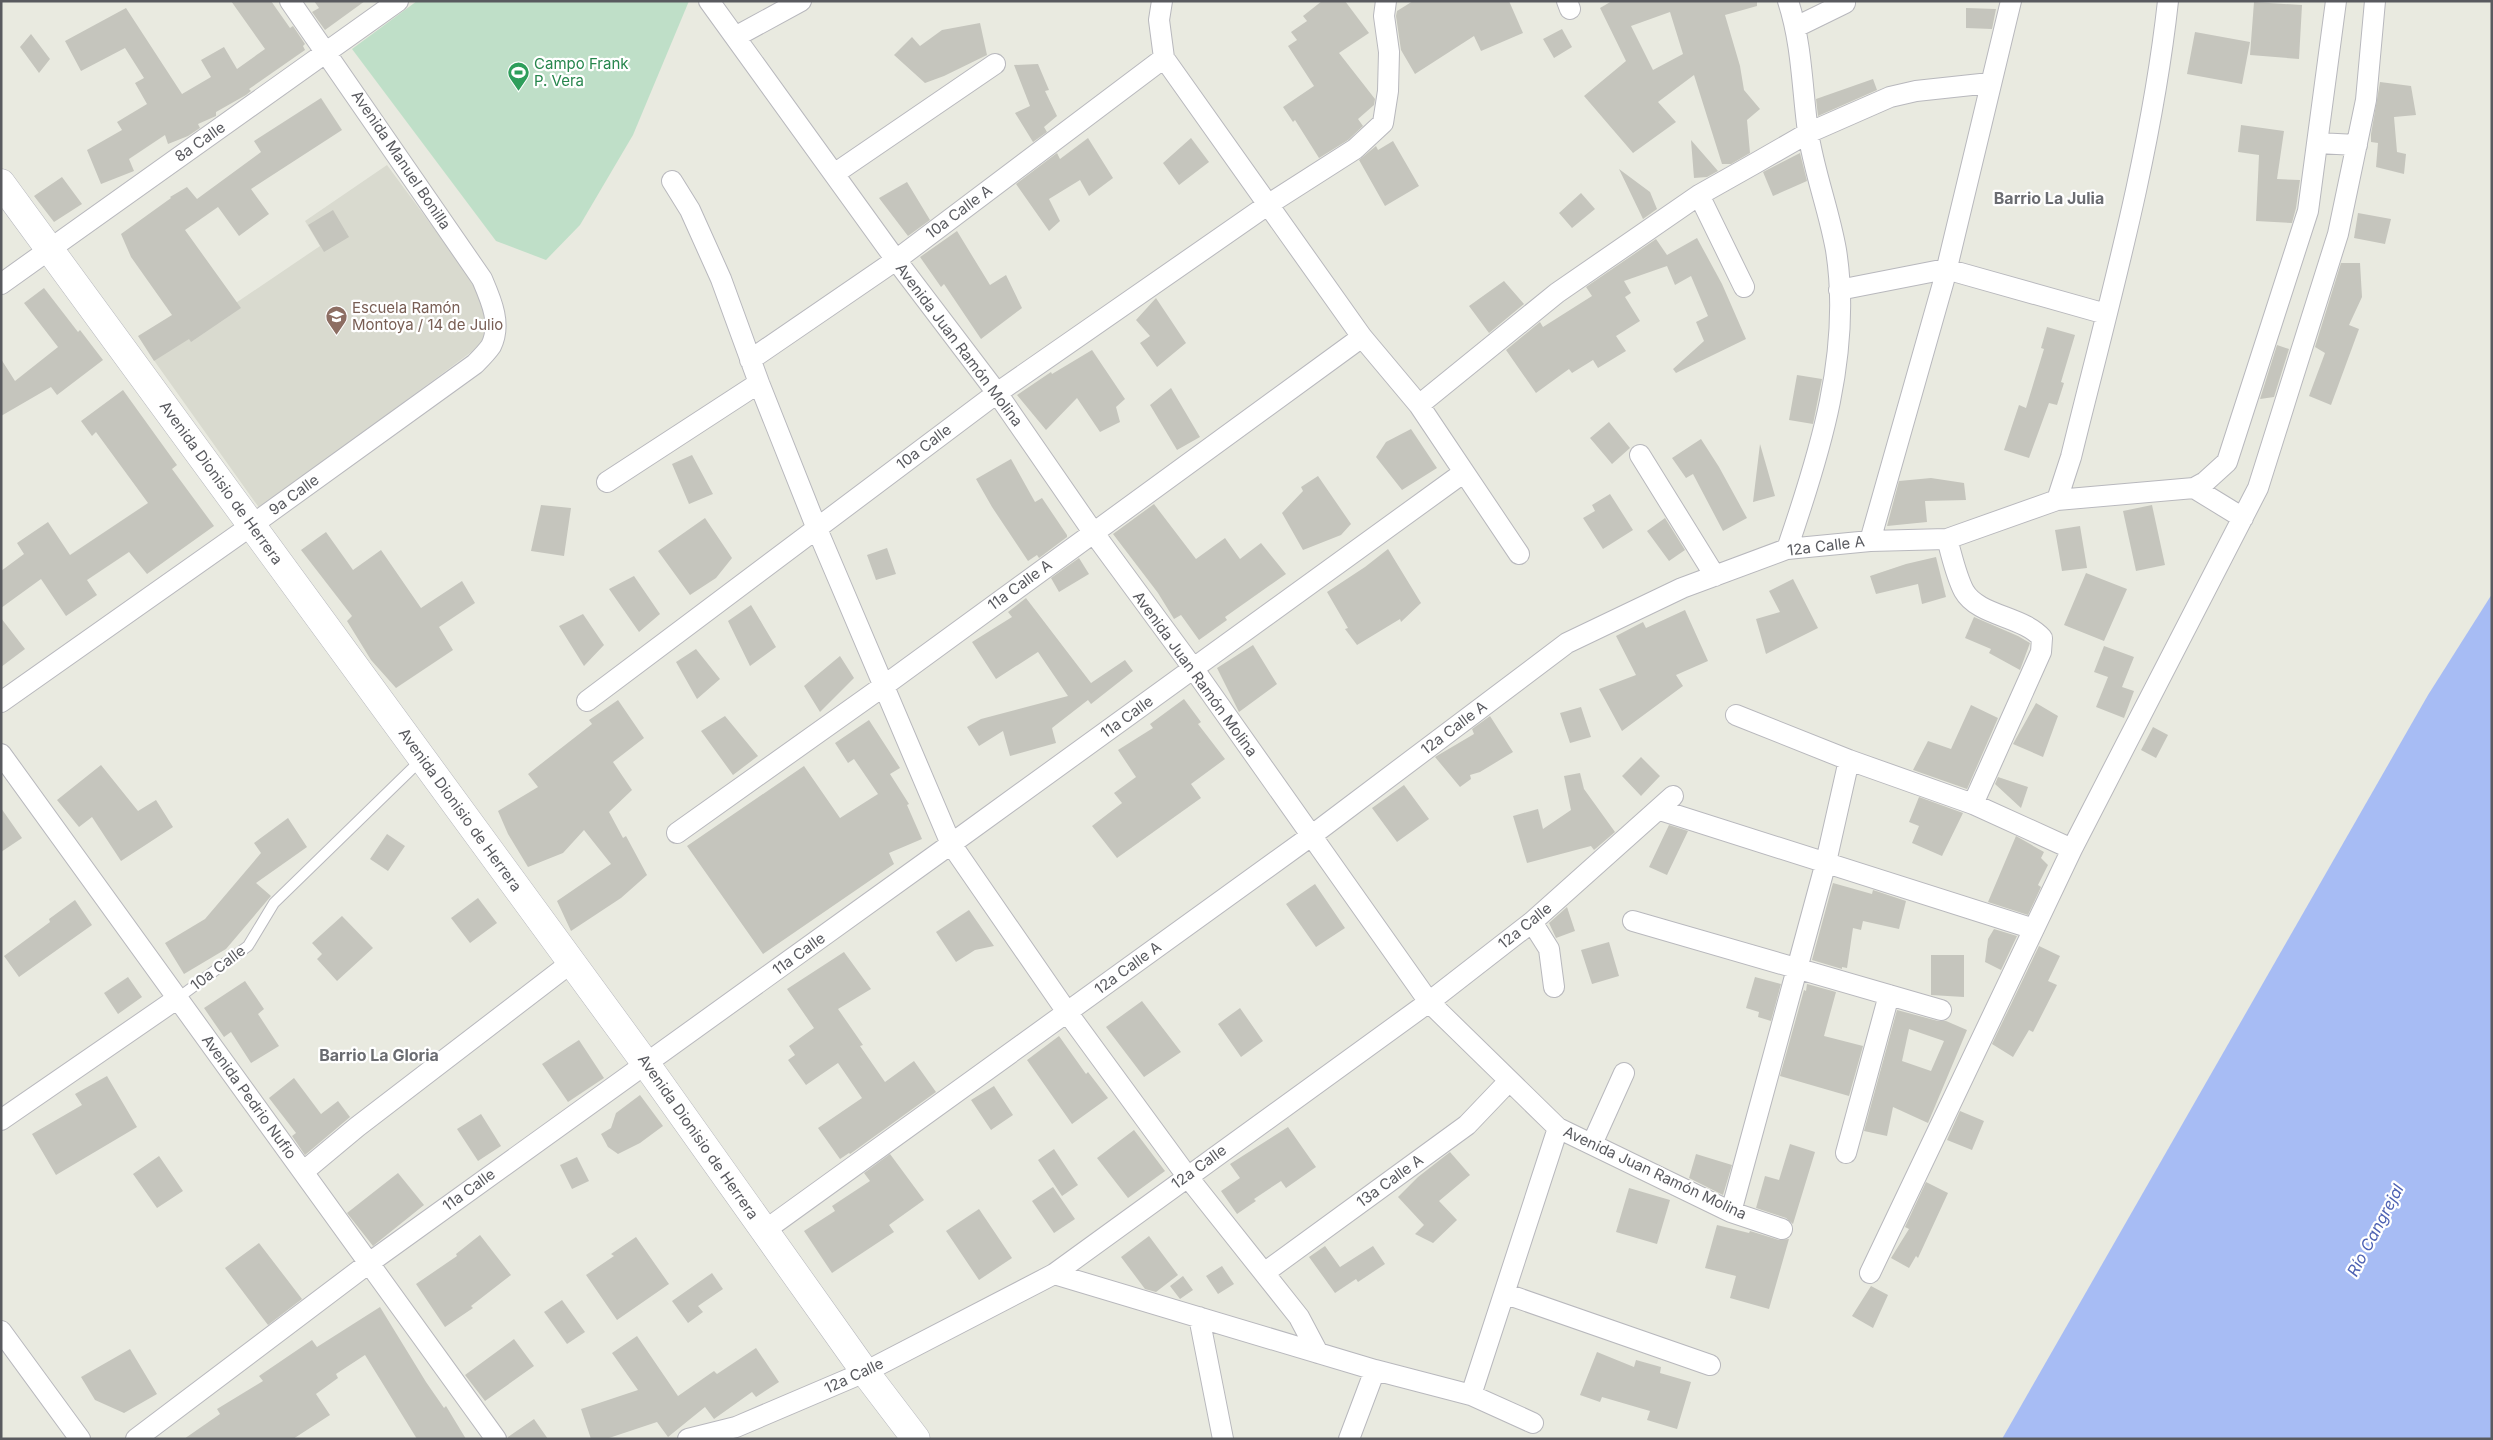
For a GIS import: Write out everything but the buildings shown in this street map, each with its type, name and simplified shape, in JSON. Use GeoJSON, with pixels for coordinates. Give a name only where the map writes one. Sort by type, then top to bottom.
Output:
{"type":"FeatureCollection","features":[{"type":"Feature","properties":{"kind":"street","name":"Avenida Manuel Bonilla"},"geometry":{"type":"LineString","coordinates":[[290,1],[327,52],[482,280],[492,301],[496,325]]}},
{"type":"Feature","properties":{"kind":"street","name":"8a Calle"},"geometry":{"type":"LineString","coordinates":[[1,284],[398,1]]}},
{"type":"Feature","properties":{"kind":"street","name":"Avenida Juan Ramón Molina"},"geometry":{"type":"LineString","coordinates":[[709,1],[896,260],[997,392],[1092,532],[1193,668],[1428,1002],[1558,1128],[1731,1212],[1782,1230]]}},
{"type":"Feature","properties":{"kind":"street"},"geometry":{"type":"LineString","coordinates":[[735,38],[801,1]]}},
{"type":"Feature","properties":{"kind":"street"},"geometry":{"type":"LineString","coordinates":[[1162,1],[1159,20],[1164,58],[1362,336],[1419,405],[1519,554]]}},
{"type":"Feature","properties":{"kind":"street","name":"10a Calle"},"geometry":{"type":"LineString","coordinates":[[587,701],[997,392],[1269,204],[1355,149],[1383,123],[1388,91],[1389,52],[1384,16],[1386,1]]}},
{"type":"Feature","properties":{"kind":"street"},"geometry":{"type":"LineString","coordinates":[[1787,549],[1817,463],[1840,349],[1840,290],[1836,250],[1808,133],[1796,27],[1788,1]]}},
{"type":"Feature","properties":{"kind":"street"},"geometry":{"type":"LineString","coordinates":[[1870,541],[1946,269],[2011,1]]}},
{"type":"Feature","properties":{"kind":"street"},"geometry":{"type":"LineString","coordinates":[[2057,500],[2071,457],[2147,143],[2161,67],[2168,1]]}},
{"type":"Feature","properties":{"kind":"street"},"geometry":{"type":"LineString","coordinates":[[2243,518],[2194,488],[2205,482],[2227,462],[2308,212],[2336,1]]}},
{"type":"Feature","properties":{"kind":"street"},"geometry":{"type":"LineString","coordinates":[[1870,1273],[2072,849],[2258,488],[2338,234],[2366,100],[2375,1]]}},
{"type":"Feature","properties":{"kind":"street"},"geometry":{"type":"LineString","coordinates":[[1796,27],[1845,3]]}},
{"type":"Feature","properties":{"kind":"street","name":"10a Calle A"},"geometry":{"type":"LineString","coordinates":[[750,360],[896,260],[1164,58]]}},
{"type":"Feature","properties":{"kind":"street"},"geometry":{"type":"LineString","coordinates":[[834,174],[995,64]]}},
{"type":"Feature","properties":{"kind":"street"},"geometry":{"type":"LineString","coordinates":[[1419,405],[1557,293],[1699,195],[1808,133],[1890,97],[1916,91],[1990,83]]}},
{"type":"Feature","properties":{"kind":"street"},"geometry":{"type":"LineString","coordinates":[[2317,143],[2357,145]]}},
{"type":"Feature","properties":{"kind":"street"},"geometry":{"type":"LineString","coordinates":[[672,181],[690,210],[721,279],[750,360],[817,528],[951,844],[1067,1012],[1187,1176],[1299,1317],[1318,1353]]}},
{"type":"Feature","properties":{"kind":"street","name":"Avenida Dionisio de Herrera"},"geometry":{"type":"LineString","coordinates":[[1,183],[572,962],[865,1372],[916,1439]]}},
{"type":"Feature","properties":{"kind":"street"},"geometry":{"type":"LineString","coordinates":[[1699,195],[1744,287]]}},
{"type":"Feature","properties":{"kind":"street"},"geometry":{"type":"LineString","coordinates":[[1840,290],[1946,269],[2106,314]]}},
{"type":"Feature","properties":{"kind":"street","name":"9a Calle"},"geometry":{"type":"LineString","coordinates":[[1,702],[252,525],[475,364],[491,346],[496,325]]}},
{"type":"Feature","properties":{"kind":"street","name":"11a Calle A"},"geometry":{"type":"LineString","coordinates":[[677,833],[884,685],[1362,336]]}},
{"type":"Feature","properties":{"kind":"street"},"geometry":{"type":"LineString","coordinates":[[606,482],[759,383]]}},
{"type":"Feature","properties":{"kind":"street"},"geometry":{"type":"LineString","coordinates":[[1640,454],[1715,576]]}},
{"type":"Feature","properties":{"kind":"street","name":"11a Calle"},"geometry":{"type":"LineString","coordinates":[[136,1439],[369,1263],[1463,473]]}},
{"type":"Feature","properties":{"kind":"street","name":"12a Calle A"},"geometry":{"type":"LineString","coordinates":[[764,1230],[1311,836],[1567,643],[1682,588],[1787,549],[1870,541],[1947,539],[2057,500],[2194,488]]}},
{"type":"Feature","properties":{"kind":"street"},"geometry":{"type":"LineString","coordinates":[[1947,539],[1964,591],[1974,603],[2034,629],[2042,638],[2041,652],[1972,804]]}},
{"type":"Feature","properties":{"kind":"street"},"geometry":{"type":"LineString","coordinates":[[1736,715],[1849,760],[1972,804],[2072,849]]}},
{"type":"Feature","properties":{"kind":"street","name":"Avenida Pedrio Nufio"},"geometry":{"type":"LineString","coordinates":[[1,754],[496,1439]]}},
{"type":"Feature","properties":{"kind":"street"},"geometry":{"type":"LineString","coordinates":[[1731,1212],[1826,862],[1849,760]]}},
{"type":"Feature","properties":{"kind":"street","name":"12a Calle"},"geometry":{"type":"LineString","coordinates":[[688,1439],[736,1427],[865,1372],[1054,1274],[1428,1002],[1532,922],[1666,803],[1826,862]]}},
{"type":"Feature","properties":{"kind":"street"},"geometry":{"type":"LineString","coordinates":[[1826,862],[2034,929]]}},
{"type":"Feature","properties":{"kind":"street"},"geometry":{"type":"LineString","coordinates":[[1633,920],[1941,1010]]}},
{"type":"Feature","properties":{"kind":"street"},"geometry":{"type":"LineString","coordinates":[[1532,922],[1549,949],[1554,988]]}},
{"type":"Feature","properties":{"kind":"street"},"geometry":{"type":"LineString","coordinates":[[303,1172],[357,1127],[572,962]]}},
{"type":"Feature","properties":{"kind":"street"},"geometry":{"type":"LineString","coordinates":[[1846,1153],[1889,995]]}},
{"type":"Feature","properties":{"kind":"street","name":"10a Calle"},"geometry":{"type":"LineString","coordinates":[[1,1120],[178,998]]}},
{"type":"Feature","properties":{"kind":"street"},"geometry":{"type":"LineString","coordinates":[[1592,1144],[1624,1073]]}},
{"type":"Feature","properties":{"kind":"street","name":"13a Calle A"},"geometry":{"type":"LineString","coordinates":[[1264,1273],[1467,1125],[1509,1081]]}},
{"type":"Feature","properties":{"kind":"street"},"geometry":{"type":"LineString","coordinates":[[1471,1395],[1506,1294],[1558,1128]]}},
{"type":"Feature","properties":{"kind":"street"},"geometry":{"type":"LineString","coordinates":[[1054,1274],[1375,1370],[1471,1395],[1532,1423]]}},
{"type":"Feature","properties":{"kind":"street"},"geometry":{"type":"LineString","coordinates":[[1506,1294],[1710,1365]]}},
{"type":"Feature","properties":{"kind":"street"},"geometry":{"type":"LineString","coordinates":[[1199,1317],[1223,1439]]}},
{"type":"Feature","properties":{"kind":"street"},"geometry":{"type":"LineString","coordinates":[[1,1331],[80,1439]]}},
{"type":"Feature","properties":{"kind":"street"},"geometry":{"type":"LineString","coordinates":[[1349,1439],[1375,1370]]}},
{"type":"Feature","properties":{"kind":"lane","name":"10a Calle"},"geometry":{"type":"LineString","coordinates":[[178,998],[248,946],[274,903],[423,758]]}},
{"type":"Feature","properties":{"kind":"shaded area","name":"Escuela Ramón Montoya / 14 de Julio"},"geometry":{"type":"Polygon","coordinates":[[[387,165],[478,288],[489,328],[482,344],[260,509],[153,359],[320,246],[305,221],[387,165]]]}},
{"type":"Feature","properties":{"kind":"green space","name":"Campo Frank P. Vera"},"geometry":{"type":"Polygon","coordinates":[[[417,1],[689,1],[633,135],[580,225],[546,260],[496,241],[352,49],[417,1]]]}},
{"type":"Feature","properties":{"kind":"water","name":"Río Cangrejal"},"geometry":{"type":"Polygon","coordinates":[[[2492,594],[2492,1439],[2002,1439],[2428,695],[2492,594]]]}},
{"type":"Feature","properties":{"kind":"place","name":"Campo Frank P. Vera"},"geometry":{"type":"Point","coordinates":[518,92]}},
{"type":"Feature","properties":{"kind":"place","name":"Escuela Ramón Montoya / 14 de Julio"},"geometry":{"type":"Point","coordinates":[336,336]}},
{"type":"Feature","properties":{"kind":"district","name":"Barrio La Julia"},"geometry":{"type":"Point","coordinates":[2049,198]}},
{"type":"Feature","properties":{"kind":"district","name":"Barrio La Gloria"},"geometry":{"type":"Point","coordinates":[379,1055]}}]}
